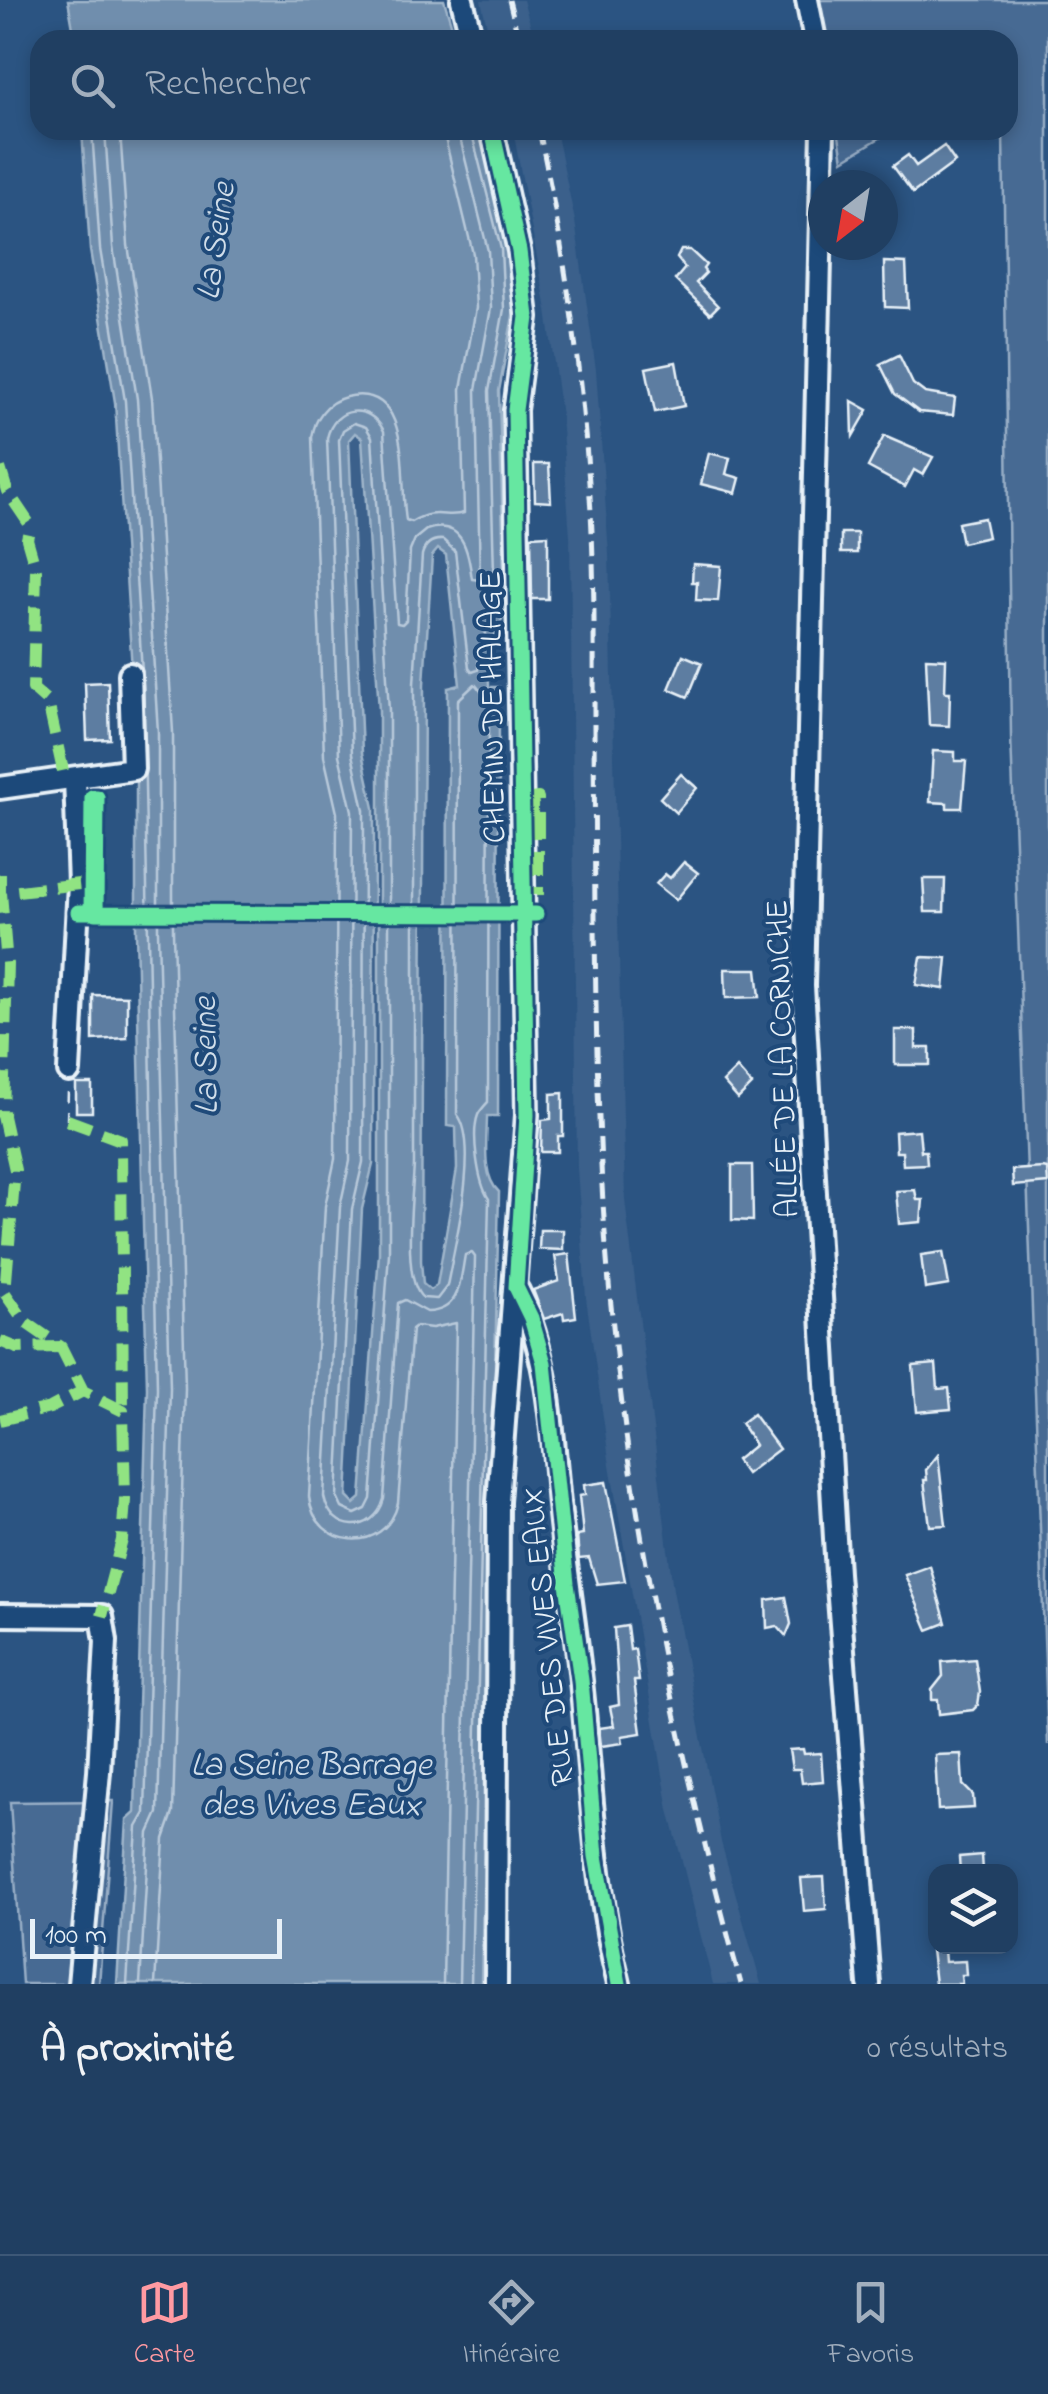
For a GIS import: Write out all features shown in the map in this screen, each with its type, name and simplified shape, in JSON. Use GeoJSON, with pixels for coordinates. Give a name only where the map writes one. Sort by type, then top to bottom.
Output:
{"type":"FeatureCollection","features":[{"type":"Feature","properties":{"kind":"street"},"geometry":{"type":"LineString","coordinates":[[462,0],[470,30]]}},
{"type":"Feature","properties":{"kind":"street"},"geometry":{"type":"LineString","coordinates":[[806,0],[813,30]]}},
{"type":"Feature","properties":{"kind":"street","name":"CHEMIN DE HALAGE"},"geometry":{"type":"LineString","coordinates":[[494,140],[519,251],[527,317],[515,410],[526,1115],[497,1520],[496,1984]]}},
{"type":"Feature","properties":{"kind":"street","name":"ALLÉE DE LA CORNICHE"},"geometry":{"type":"LineString","coordinates":[[824,140],[803,986],[837,1573],[869,1984]]}},
{"type":"Feature","properties":{"kind":"street"},"geometry":{"type":"LineString","coordinates":[[0,788],[132,768],[130,674]]}},
{"type":"Feature","properties":{"kind":"street"},"geometry":{"type":"LineString","coordinates":[[69,1071],[79,884],[75,779]]}},
{"type":"Feature","properties":{"kind":"street","name":"RUE DES VIVES EAUX"},"geometry":{"type":"LineString","coordinates":[[516,1286],[531,1318],[544,1364],[581,1680],[596,1856],[619,1984]]}},
{"type":"Feature","properties":{"kind":"street"},"geometry":{"type":"LineString","coordinates":[[0,1615],[102,1616],[106,1642],[98,1772],[79,1984]]}},
{"type":"Feature","properties":{"kind":"path"},"geometry":{"type":"LineString","coordinates":[[67,1120],[69,1071]]}},
{"type":"Feature","properties":{"kind":"shaded area"},"geometry":{"type":"Polygon","coordinates":[[[481,0],[523,0],[532,30],[488,30],[481,0]]]}},
{"type":"Feature","properties":{"kind":"shaded area"},"geometry":{"type":"Polygon","coordinates":[[[816,0],[1048,0],[1048,1745],[1011,736],[1003,140],[1018,140],[1018,30],[821,30],[816,0]]]}},
{"type":"Feature","properties":{"kind":"shaded area"},"geometry":{"type":"Polygon","coordinates":[[[515,140],[558,140],[575,221],[596,370],[609,554],[625,1200],[673,1590],[721,1842],[761,1984],[713,1984],[669,1810],[609,1459],[586,1298],[577,1168],[570,536],[561,416],[547,310],[515,140]]]}},
{"type":"Feature","properties":{"kind":"shaded area"},"geometry":{"type":"Polygon","coordinates":[[[840,140],[876,140],[843,160],[840,140]]]}},
{"type":"Feature","properties":{"kind":"shaded area"},"geometry":{"type":"Polygon","coordinates":[[[354,433],[362,438],[379,711],[379,1253],[361,1498],[354,1504],[347,1497],[362,1209],[373,1164],[374,808],[362,753],[349,440],[354,433]]]}},
{"type":"Feature","properties":{"kind":"shaded area"},"geometry":{"type":"Polygon","coordinates":[[[438,549],[446,555],[460,685],[449,687],[448,1126],[456,1127],[457,1169],[437,1285],[430,1290],[423,1284],[421,1261],[424,684],[432,555],[438,549]]]}},
{"type":"Feature","properties":{"kind":"shaded area"},"geometry":{"type":"Polygon","coordinates":[[[113,1801],[99,1984],[22,1984],[10,1802],[113,1801]]]}},
{"type":"Feature","properties":{"kind":"water"},"geometry":{"type":"Polygon","coordinates":[[[68,0],[444,0],[453,30],[73,30],[68,0]]]}},
{"type":"Feature","properties":{"kind":"water","name":"La Seine Barrage des Vives Eaux"},"geometry":{"type":"Polygon","coordinates":[[[83,140],[483,140],[511,248],[514,310],[499,391],[505,612],[488,652],[489,687],[499,687],[498,1116],[487,1116],[486,1157],[490,1177],[499,1192],[481,1984],[117,1984],[127,1820],[135,1813],[147,1388],[136,931],[136,733],[115,402],[90,250],[83,140]],[[355,433],[349,440],[362,753],[374,808],[373,1164],[362,1209],[347,1497],[354,1504],[361,1498],[379,1253],[379,711],[362,438],[355,433]],[[438,549],[432,556],[424,684],[421,1261],[423,1284],[430,1290],[437,1285],[457,1169],[456,1127],[447,1126],[448,688],[460,685],[446,555],[438,549]]]}},
{"type":"Feature","properties":{"kind":"building"},"geometry":{"type":"Polygon","coordinates":[[[944,146],[955,162],[913,193],[893,166],[908,155],[916,166],[944,146]]]}},
{"type":"Feature","properties":{"kind":"building"},"geometry":{"type":"Polygon","coordinates":[[[681,250],[690,250],[706,265],[706,273],[696,283],[718,306],[710,314],[675,280],[685,268],[677,258],[681,250]]]}},
{"type":"Feature","properties":{"kind":"building"},"geometry":{"type":"Polygon","coordinates":[[[884,262],[906,263],[908,308],[885,307],[884,262]]]}},
{"type":"Feature","properties":{"kind":"building"},"geometry":{"type":"Polygon","coordinates":[[[899,355],[913,384],[925,393],[955,398],[953,415],[919,412],[895,394],[880,364],[899,355]]]}},
{"type":"Feature","properties":{"kind":"building"},"geometry":{"type":"Polygon","coordinates":[[[676,362],[684,406],[655,412],[646,368],[676,362]]]}},
{"type":"Feature","properties":{"kind":"building"},"geometry":{"type":"Polygon","coordinates":[[[852,401],[868,410],[853,436],[852,401]]]}},
{"type":"Feature","properties":{"kind":"building"},"geometry":{"type":"Polygon","coordinates":[[[884,436],[933,457],[923,475],[914,470],[905,487],[868,467],[884,436]]]}},
{"type":"Feature","properties":{"kind":"building"},"geometry":{"type":"Polygon","coordinates":[[[709,453],[730,458],[726,474],[740,478],[736,493],[701,484],[709,453]]]}},
{"type":"Feature","properties":{"kind":"building"},"geometry":{"type":"Polygon","coordinates":[[[534,464],[549,464],[551,502],[535,501],[534,464]]]}},
{"type":"Feature","properties":{"kind":"building"},"geometry":{"type":"Polygon","coordinates":[[[984,518],[988,537],[962,543],[958,523],[984,518]]]}},
{"type":"Feature","properties":{"kind":"building"},"geometry":{"type":"Polygon","coordinates":[[[841,533],[857,533],[857,553],[841,553],[841,533]]]}},
{"type":"Feature","properties":{"kind":"building"},"geometry":{"type":"Polygon","coordinates":[[[548,535],[548,599],[532,599],[531,536],[548,535]]]}},
{"type":"Feature","properties":{"kind":"building"},"geometry":{"type":"Polygon","coordinates":[[[693,564],[721,566],[718,601],[696,600],[693,564]]]}},
{"type":"Feature","properties":{"kind":"building"},"geometry":{"type":"Polygon","coordinates":[[[683,655],[702,663],[688,697],[669,689],[683,655]]]}},
{"type":"Feature","properties":{"kind":"building"},"geometry":{"type":"Polygon","coordinates":[[[926,658],[946,659],[949,726],[929,725],[926,658]]]}},
{"type":"Feature","properties":{"kind":"building"},"geometry":{"type":"Polygon","coordinates":[[[108,682],[110,739],[87,740],[85,683],[108,682]]]}},
{"type":"Feature","properties":{"kind":"building"},"geometry":{"type":"Polygon","coordinates":[[[933,751],[955,752],[955,761],[966,761],[962,808],[930,802],[933,751]]]}},
{"type":"Feature","properties":{"kind":"building"},"geometry":{"type":"Polygon","coordinates":[[[681,774],[697,788],[676,813],[660,798],[681,774]]]}},
{"type":"Feature","properties":{"kind":"building"},"geometry":{"type":"Polygon","coordinates":[[[684,862],[698,873],[676,900],[656,884],[665,874],[670,878],[684,862]]]}},
{"type":"Feature","properties":{"kind":"building"},"geometry":{"type":"Polygon","coordinates":[[[923,879],[945,879],[944,912],[925,912],[923,879]]]}},
{"type":"Feature","properties":{"kind":"building"},"geometry":{"type":"Polygon","coordinates":[[[921,957],[947,958],[944,989],[916,985],[921,957]]]}},
{"type":"Feature","properties":{"kind":"building"},"geometry":{"type":"Polygon","coordinates":[[[725,969],[757,969],[760,997],[726,998],[725,969]]]}},
{"type":"Feature","properties":{"kind":"building"},"geometry":{"type":"Polygon","coordinates":[[[93,995],[127,996],[127,1038],[93,1040],[93,995]]]}},
{"type":"Feature","properties":{"kind":"building"},"geometry":{"type":"Polygon","coordinates":[[[895,1030],[916,1030],[916,1048],[930,1048],[930,1065],[895,1065],[895,1030]]]}},
{"type":"Feature","properties":{"kind":"building"},"geometry":{"type":"Polygon","coordinates":[[[737,1068],[752,1085],[738,1099],[723,1082],[737,1068]]]}},
{"type":"Feature","properties":{"kind":"building"},"geometry":{"type":"Polygon","coordinates":[[[76,1084],[92,1084],[92,1112],[76,1112],[76,1084]]]}},
{"type":"Feature","properties":{"kind":"building"},"geometry":{"type":"Polygon","coordinates":[[[563,1093],[563,1136],[558,1136],[558,1152],[541,1152],[542,1120],[551,1119],[551,1094],[563,1093]]]}},
{"type":"Feature","properties":{"kind":"building"},"geometry":{"type":"Polygon","coordinates":[[[919,1130],[927,1164],[903,1165],[902,1152],[896,1152],[895,1132],[919,1130]]]}},
{"type":"Feature","properties":{"kind":"building"},"geometry":{"type":"Polygon","coordinates":[[[732,1165],[752,1165],[753,1221],[732,1220],[732,1165]]]}},
{"type":"Feature","properties":{"kind":"building"},"geometry":{"type":"Polygon","coordinates":[[[1047,1169],[1048,1183],[1013,1186],[1012,1170],[1047,1169]]]}},
{"type":"Feature","properties":{"kind":"building"},"geometry":{"type":"Polygon","coordinates":[[[915,1190],[917,1200],[923,1200],[921,1222],[899,1224],[896,1191],[915,1190]]]}},
{"type":"Feature","properties":{"kind":"building"},"geometry":{"type":"Polygon","coordinates":[[[540,1230],[563,1230],[563,1250],[539,1249],[540,1230]]]}},
{"type":"Feature","properties":{"kind":"building"},"geometry":{"type":"Polygon","coordinates":[[[943,1252],[949,1285],[925,1289],[921,1255],[943,1252]]]}},
{"type":"Feature","properties":{"kind":"building"},"geometry":{"type":"Polygon","coordinates":[[[569,1254],[576,1317],[564,1319],[563,1313],[544,1319],[533,1290],[559,1281],[555,1256],[569,1254]]]}},
{"type":"Feature","properties":{"kind":"building"},"geometry":{"type":"Polygon","coordinates":[[[936,1364],[938,1389],[949,1388],[951,1409],[917,1412],[913,1366],[936,1364]]]}},
{"type":"Feature","properties":{"kind":"building"},"geometry":{"type":"Polygon","coordinates":[[[753,1414],[779,1449],[746,1474],[736,1460],[755,1445],[741,1423],[753,1414]]]}},
{"type":"Feature","properties":{"kind":"building"},"geometry":{"type":"Polygon","coordinates":[[[938,1455],[946,1525],[930,1526],[924,1480],[926,1470],[938,1455]]]}},
{"type":"Feature","properties":{"kind":"building"},"geometry":{"type":"Polygon","coordinates":[[[606,1482],[625,1581],[597,1584],[589,1558],[579,1559],[577,1536],[583,1535],[579,1496],[585,1495],[584,1485],[606,1482]]]}},
{"type":"Feature","properties":{"kind":"building"},"geometry":{"type":"Polygon","coordinates":[[[930,1566],[946,1623],[928,1630],[905,1575],[930,1566]]]}},
{"type":"Feature","properties":{"kind":"building"},"geometry":{"type":"Polygon","coordinates":[[[786,1597],[791,1624],[786,1636],[777,1626],[767,1628],[766,1600],[786,1597]]]}},
{"type":"Feature","properties":{"kind":"building"},"geometry":{"type":"Polygon","coordinates":[[[627,1626],[630,1650],[635,1649],[639,1681],[634,1681],[641,1733],[622,1736],[623,1743],[601,1746],[599,1728],[614,1726],[610,1707],[619,1705],[614,1628],[627,1626]]]}},
{"type":"Feature","properties":{"kind":"building"},"geometry":{"type":"Polygon","coordinates":[[[975,1659],[978,1705],[973,1710],[939,1714],[932,1690],[943,1676],[942,1662],[975,1659]]]}},
{"type":"Feature","properties":{"kind":"building"},"geometry":{"type":"Polygon","coordinates":[[[803,1749],[804,1754],[821,1753],[823,1781],[802,1783],[800,1769],[792,1769],[789,1750],[803,1749]]]}},
{"type":"Feature","properties":{"kind":"building"},"geometry":{"type":"Polygon","coordinates":[[[961,1754],[963,1785],[973,1795],[974,1808],[938,1810],[935,1755],[961,1754]]]}},
{"type":"Feature","properties":{"kind":"building"},"geometry":{"type":"Polygon","coordinates":[[[982,1855],[983,1864],[959,1864],[959,1857],[982,1855]]]}},
{"type":"Feature","properties":{"kind":"building"},"geometry":{"type":"Polygon","coordinates":[[[824,1877],[826,1909],[804,1911],[801,1878],[824,1877]]]}},
{"type":"Feature","properties":{"kind":"building"},"geometry":{"type":"Polygon","coordinates":[[[931,1954],[944,1954],[945,1962],[965,1961],[962,1984],[935,1984],[931,1954]]]}},
{"type":"Feature","properties":{"kind":"railway"},"geometry":{"type":"LineString","coordinates":[[509,0],[516,30]]}},
{"type":"Feature","properties":{"kind":"railway"},"geometry":{"type":"LineString","coordinates":[[541,140],[572,320],[591,512],[598,1090],[616,1355],[646,1567],[666,1672],[741,1984]]}},
{"type":"Feature","properties":{"kind":"marked path"},"geometry":{"type":"LineString","coordinates":[[0,468],[7,491],[30,525],[27,539],[36,570],[33,689],[48,702],[65,780]]}},
{"type":"Feature","properties":{"kind":"marked path"},"geometry":{"type":"LineString","coordinates":[[532,815],[532,799],[538,798],[538,895]]}},
{"type":"Feature","properties":{"kind":"marked path"},"geometry":{"type":"LineString","coordinates":[[0,874],[0,895]]}},
{"type":"Feature","properties":{"kind":"marked path"},"geometry":{"type":"LineString","coordinates":[[79,884],[1,893],[7,964],[3,1116],[15,1170],[5,1293],[25,1322],[61,1347],[83,1391],[123,1411],[122,1540],[102,1616]]}},
{"type":"Feature","properties":{"kind":"marked path"},"geometry":{"type":"LineString","coordinates":[[67,1120],[121,1140],[123,1411]]}},
{"type":"Feature","properties":{"kind":"marked path"},"geometry":{"type":"LineString","coordinates":[[0,1341],[17,1348],[61,1347]]}},
{"type":"Feature","properties":{"kind":"marked path"},"geometry":{"type":"LineString","coordinates":[[0,1420],[50,1408],[83,1391]]}},
{"type":"Feature","properties":{"kind":"cycle path"},"geometry":{"type":"LineString","coordinates":[[494,140],[519,251],[527,317],[515,410],[527,1115],[516,1287],[531,1318],[544,1363],[581,1680],[596,1856],[619,1984]]}},
{"type":"Feature","properties":{"kind":"cycle path"},"geometry":{"type":"LineString","coordinates":[[78,912],[91,912],[92,797],[97,797],[96,913],[536,914]]}},
{"type":"Feature","properties":{"kind":"water label","name":"La Seine"},"geometry":{"type":"Point","coordinates":[214,241]}},
{"type":"Feature","properties":{"kind":"water label","name":"La Seine"},"geometry":{"type":"Point","coordinates":[204,1056]}}]}
